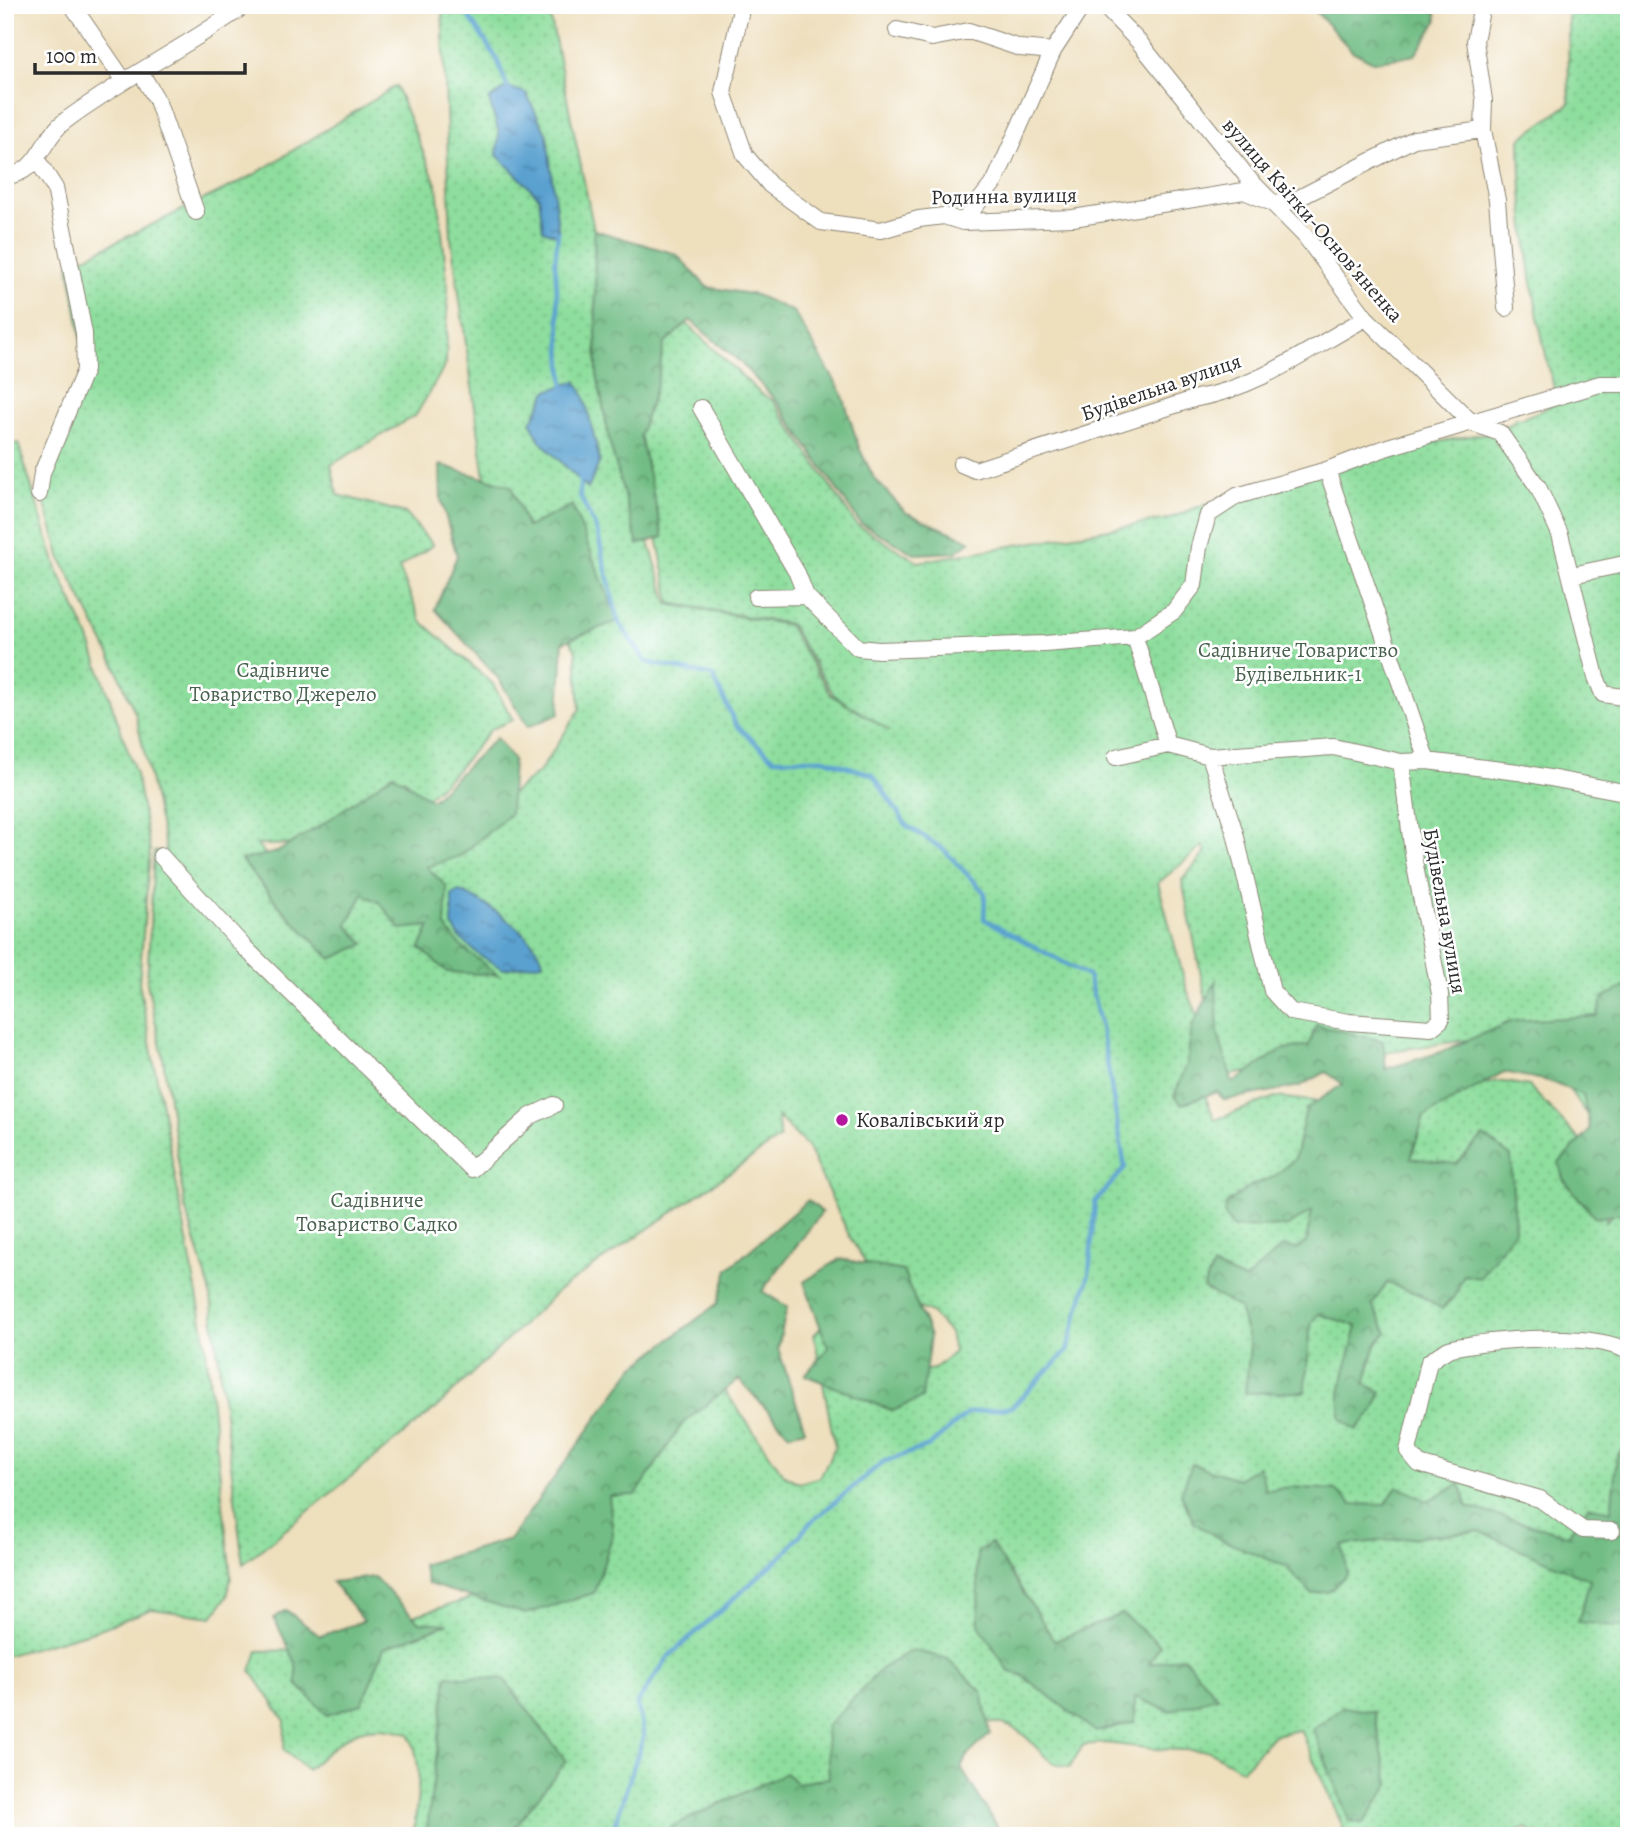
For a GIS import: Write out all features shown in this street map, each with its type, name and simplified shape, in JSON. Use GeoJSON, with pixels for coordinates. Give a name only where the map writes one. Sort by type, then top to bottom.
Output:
{"type":"FeatureCollection","features":[{"type":"Feature","properties":{"kind":"street"},"geometry":{"type":"LineString","coordinates":[[72,5],[124,81]]}},
{"type":"Feature","properties":{"kind":"street"},"geometry":{"type":"LineString","coordinates":[[5,176],[19,175],[37,160],[62,122],[245,5]]}},
{"type":"Feature","properties":{"kind":"street","name":"Родинна вулиця"},"geometry":{"type":"LineString","coordinates":[[742,5],[723,92],[745,155],[770,186],[821,222],[881,230],[919,219],[944,216],[964,222],[1073,218],[1244,191],[1275,204]]}},
{"type":"Feature","properties":{"kind":"street"},"geometry":{"type":"LineString","coordinates":[[964,222],[995,181],[1053,51],[1083,5]]}},
{"type":"Feature","properties":{"kind":"street","name":"вулиця Квітки-Основʼяненка"},"geometry":{"type":"LineString","coordinates":[[1103,5],[1139,42],[1249,180],[1305,236],[1366,318],[1472,423],[1500,433],[1538,487],[1560,534],[1596,677],[1603,694],[1629,698]]}},
{"type":"Feature","properties":{"kind":"street"},"geometry":{"type":"LineString","coordinates":[[1482,5],[1475,41],[1484,100],[1483,130],[1497,200],[1506,309]]}},
{"type":"Feature","properties":{"kind":"street"},"geometry":{"type":"LineString","coordinates":[[897,30],[932,38],[969,31],[1020,48],[1053,51]]}},
{"type":"Feature","properties":{"kind":"street"},"geometry":{"type":"LineString","coordinates":[[141,73],[157,100],[195,212]]}},
{"type":"Feature","properties":{"kind":"street"},"geometry":{"type":"LineString","coordinates":[[1275,204],[1293,201],[1414,139],[1483,130]]}},
{"type":"Feature","properties":{"kind":"street"},"geometry":{"type":"LineString","coordinates":[[37,160],[55,188],[85,333],[85,370],[42,473],[39,494]]}},
{"type":"Feature","properties":{"kind":"street","name":"Будівельна вулиця"},"geometry":{"type":"LineString","coordinates":[[961,464],[975,470],[1197,398],[1219,394],[1281,366],[1366,318]]}},
{"type":"Feature","properties":{"kind":"street"},"geometry":{"type":"LineString","coordinates":[[701,408],[797,573],[806,596],[858,648],[879,650],[1044,644],[1135,637],[1174,611],[1194,585],[1199,547],[1208,515],[1237,496],[1328,470],[1388,447],[1600,384],[1629,384]]}},
{"type":"Feature","properties":{"kind":"street"},"geometry":{"type":"LineString","coordinates":[[1328,470],[1427,761]]}},
{"type":"Feature","properties":{"kind":"street"},"geometry":{"type":"LineString","coordinates":[[1572,575],[1629,563]]}},
{"type":"Feature","properties":{"kind":"street"},"geometry":{"type":"LineString","coordinates":[[756,597],[806,596]]}},
{"type":"Feature","properties":{"kind":"street"},"geometry":{"type":"LineString","coordinates":[[1135,637],[1168,745]]}},
{"type":"Feature","properties":{"kind":"street"},"geometry":{"type":"LineString","coordinates":[[1116,757],[1168,745],[1210,756],[1333,747],[1401,762],[1427,761],[1518,772],[1629,793]]}},
{"type":"Feature","properties":{"kind":"street","name":"Будівельна вулиця"},"geometry":{"type":"LineString","coordinates":[[1210,756],[1235,833],[1272,991],[1291,1012],[1349,1022],[1431,1028],[1441,1020],[1440,994],[1414,861],[1401,762]]}},
{"type":"Feature","properties":{"kind":"street"},"geometry":{"type":"LineString","coordinates":[[161,856],[290,993],[472,1169],[531,1116],[554,1105]]}},
{"type":"Feature","properties":{"kind":"street"},"geometry":{"type":"LineString","coordinates":[[1612,1531],[1583,1530],[1540,1499],[1419,1464],[1408,1451],[1429,1362],[1450,1348],[1578,1338],[1618,1345],[1629,1352]]}},
{"type":"Feature","properties":{"kind":"green space"},"geometry":{"type":"Polygon","coordinates":[[[442,5],[548,5],[594,230],[597,374],[668,604],[788,625],[831,695],[890,731],[834,695],[790,624],[670,603],[624,367],[680,317],[760,393],[773,401],[856,524],[918,562],[1168,519],[1226,496],[1406,448],[1491,432],[1513,423],[1515,418],[1521,419],[1558,403],[1530,272],[1520,139],[1569,104],[1568,5],[1629,5],[1629,1836],[1535,1836],[1526,1828],[1501,1836],[1347,1836],[1300,1730],[1274,1735],[1242,1770],[1209,1751],[1155,1749],[1105,1743],[1083,1745],[1070,1767],[1049,1760],[1016,1729],[986,1722],[958,1696],[942,1836],[413,1836],[418,1771],[409,1733],[376,1728],[363,1730],[342,1741],[307,1770],[284,1750],[285,1721],[251,1671],[258,1651],[351,1649],[399,1620],[483,1595],[716,1378],[784,1475],[799,1483],[820,1477],[835,1447],[814,1335],[824,1324],[908,1373],[934,1369],[954,1352],[950,1333],[931,1313],[908,1303],[869,1269],[850,1237],[807,1146],[777,1116],[780,1138],[559,1290],[436,1408],[243,1564],[210,1290],[185,1207],[162,1052],[147,983],[154,852],[166,851],[136,715],[115,665],[61,559],[42,494],[87,372],[69,265],[252,176],[396,86],[437,186],[448,289],[446,364],[416,415],[331,465],[338,495],[405,513],[433,545],[399,568],[421,621],[493,684],[513,720],[491,729],[458,769],[423,801],[404,778],[352,823],[311,844],[257,845],[313,907],[446,846],[540,771],[580,709],[576,651],[485,478],[451,238],[442,5]],[[1203,846],[1158,883],[1187,990],[1207,1038],[1196,1074],[1215,1120],[1275,1097],[1322,1102],[1445,1096],[1497,1081],[1529,1086],[1587,1148],[1609,1208],[1605,1222],[1628,1200],[1626,1170],[1528,1031],[1221,1076],[1182,880],[1206,852],[1203,846]]]}},
{"type":"Feature","properties":{"kind":"green space"},"geometry":{"type":"Polygon","coordinates":[[[1310,5],[1435,5],[1437,21],[1415,55],[1373,62],[1352,51],[1310,5]]]}},
{"type":"Feature","properties":{"kind":"green space"},"geometry":{"type":"Polygon","coordinates":[[[594,230],[676,254],[707,287],[756,295],[794,312],[842,393],[859,448],[874,478],[905,512],[971,541],[956,552],[915,554],[860,523],[777,402],[740,362],[690,320],[664,344],[657,384],[640,435],[663,537],[638,545],[610,444],[597,374],[594,230]]]}},
{"type":"Feature","properties":{"kind":"green space"},"geometry":{"type":"Polygon","coordinates":[[[18,443],[57,569],[88,636],[136,774],[150,850],[139,983],[204,1332],[231,1577],[227,1597],[212,1617],[152,1609],[97,1630],[5,1656],[5,447],[18,443]]]}},
{"type":"Feature","properties":{"kind":"green space"},"geometry":{"type":"Polygon","coordinates":[[[440,465],[511,486],[527,527],[572,505],[618,621],[563,642],[559,714],[528,727],[498,678],[435,609],[457,556],[441,500],[440,465]]]}},
{"type":"Feature","properties":{"kind":"green space"},"geometry":{"type":"Polygon","coordinates":[[[496,738],[513,760],[510,814],[460,856],[427,867],[447,887],[445,926],[461,946],[498,975],[447,972],[420,948],[430,926],[400,929],[380,903],[363,894],[347,925],[365,944],[331,959],[282,909],[241,860],[277,852],[323,824],[393,774],[432,800],[496,738]]]}},
{"type":"Feature","properties":{"kind":"green space"},"geometry":{"type":"Polygon","coordinates":[[[1216,981],[1218,1034],[1233,1083],[1281,1050],[1309,1045],[1316,1025],[1383,1041],[1386,1069],[1441,1052],[1512,1021],[1597,1016],[1603,997],[1629,985],[1629,1212],[1595,1218],[1563,1179],[1559,1163],[1590,1130],[1583,1095],[1548,1081],[1504,1072],[1424,1117],[1411,1158],[1456,1164],[1483,1136],[1511,1156],[1515,1230],[1480,1278],[1464,1275],[1454,1297],[1442,1309],[1418,1294],[1387,1283],[1372,1305],[1387,1332],[1376,1344],[1365,1384],[1382,1392],[1373,1412],[1356,1430],[1340,1418],[1340,1392],[1357,1326],[1318,1314],[1311,1324],[1305,1392],[1245,1393],[1250,1346],[1239,1308],[1203,1288],[1213,1266],[1245,1280],[1283,1246],[1297,1249],[1306,1242],[1312,1211],[1288,1226],[1233,1228],[1224,1214],[1226,1204],[1252,1185],[1274,1177],[1295,1158],[1306,1109],[1343,1084],[1326,1072],[1300,1086],[1225,1100],[1216,1092],[1182,1104],[1174,1096],[1187,1064],[1192,1026],[1216,981]]]}},
{"type":"Feature","properties":{"kind":"green space"},"geometry":{"type":"Polygon","coordinates":[[[808,1200],[822,1212],[762,1291],[787,1307],[778,1348],[805,1430],[789,1434],[739,1379],[683,1423],[636,1495],[609,1496],[613,1534],[594,1593],[526,1614],[428,1584],[422,1565],[510,1539],[634,1367],[718,1303],[728,1269],[808,1200]]]}},
{"type":"Feature","properties":{"kind":"green space"},"geometry":{"type":"Polygon","coordinates":[[[840,1259],[903,1271],[930,1336],[922,1398],[893,1411],[805,1375],[828,1348],[804,1282],[840,1259]]]}},
{"type":"Feature","properties":{"kind":"green space"},"geometry":{"type":"Polygon","coordinates":[[[1629,1443],[1629,1628],[1578,1622],[1590,1580],[1479,1531],[1342,1545],[1347,1574],[1330,1591],[1312,1594],[1285,1566],[1222,1540],[1194,1523],[1181,1494],[1192,1464],[1238,1479],[1259,1466],[1266,1490],[1291,1487],[1336,1490],[1352,1504],[1385,1505],[1397,1486],[1427,1501],[1460,1484],[1468,1507],[1568,1535],[1588,1506],[1611,1511],[1617,1455],[1629,1443]]]}},
{"type":"Feature","properties":{"kind":"green space"},"geometry":{"type":"Polygon","coordinates":[[[991,1543],[1055,1641],[1122,1614],[1160,1645],[1149,1664],[1184,1657],[1217,1697],[1169,1711],[1135,1697],[1135,1722],[1096,1732],[1020,1674],[1009,1672],[979,1625],[977,1553],[991,1543]]]}},
{"type":"Feature","properties":{"kind":"green space"},"geometry":{"type":"Polygon","coordinates":[[[374,1577],[419,1622],[448,1624],[384,1648],[362,1704],[327,1715],[297,1684],[296,1663],[274,1618],[286,1610],[320,1636],[364,1621],[332,1582],[374,1577]]]}},
{"type":"Feature","properties":{"kind":"green space"},"geometry":{"type":"Polygon","coordinates":[[[912,1650],[948,1659],[982,1692],[990,1734],[967,1756],[961,1768],[1003,1836],[666,1836],[671,1827],[785,1773],[798,1783],[829,1778],[826,1727],[881,1669],[912,1650]]]}},
{"type":"Feature","properties":{"kind":"green space"},"geometry":{"type":"Polygon","coordinates":[[[447,1676],[504,1679],[566,1761],[508,1836],[426,1836],[447,1676]]]}},
{"type":"Feature","properties":{"kind":"green space"},"geometry":{"type":"Polygon","coordinates":[[[1343,1707],[1374,1712],[1389,1785],[1363,1824],[1349,1821],[1313,1729],[1343,1707]]]}},
{"type":"Feature","properties":{"kind":"water"},"geometry":{"type":"Polygon","coordinates":[[[507,87],[526,93],[547,135],[559,236],[543,230],[539,197],[497,155],[499,133],[489,100],[507,87]]]}},
{"type":"Feature","properties":{"kind":"water"},"geometry":{"type":"Polygon","coordinates":[[[576,381],[584,395],[600,461],[588,489],[540,441],[531,423],[547,391],[576,381]]]}},
{"type":"Feature","properties":{"kind":"water"},"geometry":{"type":"Polygon","coordinates":[[[459,891],[495,911],[521,931],[532,942],[543,963],[503,969],[478,954],[460,938],[452,925],[452,895],[459,891]]]}},
{"type":"Feature","properties":{"kind":"waterway"},"geometry":{"type":"LineString","coordinates":[[469,5],[469,17],[497,59],[509,92]]}},
{"type":"Feature","properties":{"kind":"waterway"},"geometry":{"type":"LineString","coordinates":[[558,232],[555,263],[564,391]]}},
{"type":"Feature","properties":{"kind":"waterway"},"geometry":{"type":"LineString","coordinates":[[580,477],[580,496],[597,531],[618,621],[646,662],[713,676],[736,725],[774,759],[824,759],[873,775],[907,826],[943,849],[985,893],[984,919],[1088,976],[1101,1027],[1125,1168],[1095,1202],[1089,1274],[1067,1351],[1012,1407],[968,1413],[929,1446],[883,1462],[811,1522],[784,1554],[669,1656],[637,1703],[644,1735],[611,1836]]}},
{"type":"Feature","properties":{"kind":"place","name":"Ковалівський яр"},"geometry":{"type":"Point","coordinates":[842,1120]}},
{"type":"Feature","properties":{"kind":"park label","name":"Садівниче Товариство Будівельник-1"},"geometry":{"type":"Point","coordinates":[1298,662]}},
{"type":"Feature","properties":{"kind":"park label","name":"Садівниче Товариство Джерело"},"geometry":{"type":"Point","coordinates":[283,682]}},
{"type":"Feature","properties":{"kind":"park label","name":"Садівниче Товариство Садко"},"geometry":{"type":"Point","coordinates":[377,1212]}}]}
